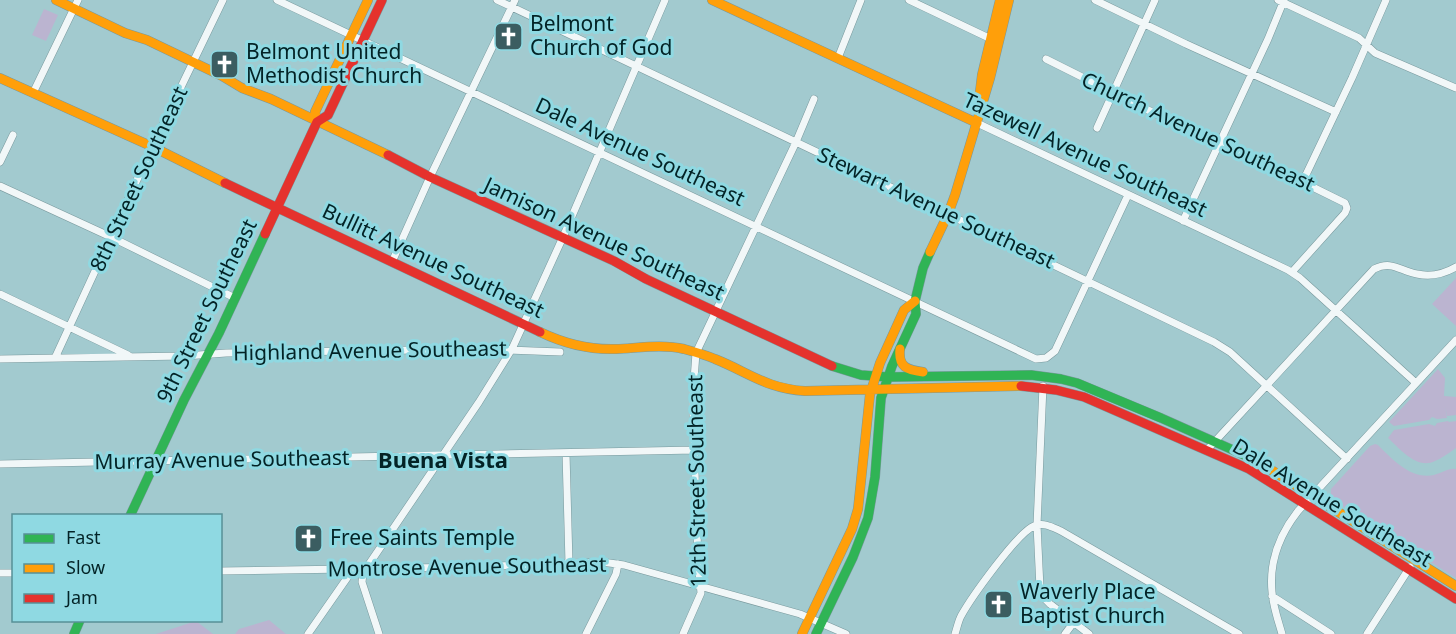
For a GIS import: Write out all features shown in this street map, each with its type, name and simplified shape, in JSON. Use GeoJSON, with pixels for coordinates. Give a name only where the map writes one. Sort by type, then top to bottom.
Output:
{"type":"FeatureCollection","features":[{"type":"Feature","properties":{"kind":"main road","name":"Jamison Avenue Southeast"},"geometry":{"type":"LineString","coordinates":[[56,0],[76,4],[125,33],[147,40],[242,88],[272,99],[430,177],[614,261],[646,279],[838,369],[861,375],[888,377],[1044,376],[1077,383],[1161,418]]}},
{"type":"Feature","properties":{"kind":"main road","name":"9th Street Southeast"},"geometry":{"type":"LineString","coordinates":[[317,122],[315,112],[368,0]]}},
{"type":"Feature","properties":{"kind":"main road","name":"9th Street Southeast"},"geometry":{"type":"LineString","coordinates":[[131,514],[219,333],[317,122],[328,115],[382,0]]}},
{"type":"Feature","properties":{"kind":"main road","name":"Tazewell Avenue Southeast"},"geometry":{"type":"LineString","coordinates":[[712,0],[724,3],[977,123]]}},
{"type":"Feature","properties":{"kind":"main road"},"geometry":{"type":"LineString","coordinates":[[977,123],[982,75],[1000,0]]}},
{"type":"Feature","properties":{"kind":"main road"},"geometry":{"type":"LineString","coordinates":[[816,634],[854,557],[868,519],[875,477],[881,398],[916,314],[915,302],[923,268],[948,214],[990,78],[1009,0]]}},
{"type":"Feature","properties":{"kind":"main road","name":"Bullitt Avenue Southeast"},"geometry":{"type":"LineString","coordinates":[[0,78],[153,147],[555,339],[583,346],[613,349],[640,346],[683,349],[714,358],[760,381],[789,390],[872,389]]}},
{"type":"Feature","properties":{"kind":"main road"},"geometry":{"type":"LineString","coordinates":[[802,634],[852,528],[858,509],[870,394],[880,363],[904,310],[915,302]]}},
{"type":"Feature","properties":{"kind":"main road"},"geometry":{"type":"LineString","coordinates":[[900,349],[899,359],[907,369],[916,372],[934,371],[950,377]]}},
{"type":"Feature","properties":{"kind":"main road"},"geometry":{"type":"LineString","coordinates":[[872,389],[1024,386],[1043,388]]}},
{"type":"Feature","properties":{"kind":"main road","name":"Dale Avenue Southeast"},"geometry":{"type":"LineString","coordinates":[[1043,388],[1068,392],[1084,398],[1249,469],[1456,599]]}},
{"type":"Feature","properties":{"kind":"main road","name":"Dale Avenue Southeast"},"geometry":{"type":"LineString","coordinates":[[1161,418],[1251,458],[1456,586]]}},
{"type":"Feature","properties":{"kind":"street","name":"8th Street Southeast"},"geometry":{"type":"LineString","coordinates":[[55,358],[223,0]]}},
{"type":"Feature","properties":{"kind":"street","name":"Dale Avenue Southeast"},"geometry":{"type":"LineString","coordinates":[[277,0],[1040,360],[1055,351],[1128,195]]}},
{"type":"Feature","properties":{"kind":"street","name":"Stewart Avenue Southeast"},"geometry":{"type":"LineString","coordinates":[[496,0],[513,4],[636,67],[1088,280],[1214,342],[1230,352],[1347,459]]}},
{"type":"Feature","properties":{"kind":"street"},"geometry":{"type":"LineString","coordinates":[[379,634],[362,582],[366,568],[512,349],[665,0]]}},
{"type":"Feature","properties":{"kind":"street"},"geometry":{"type":"LineString","coordinates":[[838,58],[861,0]]}},
{"type":"Feature","properties":{"kind":"street"},"geometry":{"type":"LineString","coordinates":[[909,0],[991,39]]}},
{"type":"Feature","properties":{"kind":"street"},"geometry":{"type":"LineString","coordinates":[[1095,0],[1336,112]]}},
{"type":"Feature","properties":{"kind":"street"},"geometry":{"type":"LineString","coordinates":[[1097,128],[1155,0]]}},
{"type":"Feature","properties":{"kind":"street"},"geometry":{"type":"LineString","coordinates":[[1303,181],[1386,0]]}},
{"type":"Feature","properties":{"kind":"street"},"geometry":{"type":"LineString","coordinates":[[1183,221],[1282,1],[1359,38],[1374,53],[1456,88]]}},
{"type":"Feature","properties":{"kind":"street"},"geometry":{"type":"LineString","coordinates":[[33,93],[76,4]]}},
{"type":"Feature","properties":{"kind":"street"},"geometry":{"type":"LineString","coordinates":[[392,262],[513,4]]}},
{"type":"Feature","properties":{"kind":"street","name":"Church Avenue Southeast"},"geometry":{"type":"LineString","coordinates":[[1046,59],[1154,113],[1345,202],[1347,208],[1345,213],[1292,272]]}},
{"type":"Feature","properties":{"kind":"street","name":"12th Street Southeast"},"geometry":{"type":"LineString","coordinates":[[683,634],[700,597],[701,587],[698,561],[693,393],[696,353],[814,99]]}},
{"type":"Feature","properties":{"kind":"street","name":"Tazewell Avenue Southeast"},"geometry":{"type":"LineString","coordinates":[[977,123],[1292,272],[1416,383]]}},
{"type":"Feature","properties":{"kind":"street"},"geometry":{"type":"LineString","coordinates":[[0,162],[13,135]]}},
{"type":"Feature","properties":{"kind":"street"},"geometry":{"type":"LineString","coordinates":[[0,186],[235,298]]}},
{"type":"Feature","properties":{"kind":"street"},"geometry":{"type":"LineString","coordinates":[[1207,450],[1370,272],[1380,266],[1390,265],[1426,275],[1446,272],[1456,267]]}},
{"type":"Feature","properties":{"kind":"street"},"geometry":{"type":"LineString","coordinates":[[0,294],[131,356]]}},
{"type":"Feature","properties":{"kind":"street"},"geometry":{"type":"LineString","coordinates":[[1282,634],[1272,596],[1273,570],[1281,536],[1312,496],[1456,340]]}},
{"type":"Feature","properties":{"kind":"street","name":"Highland Avenue Southeast"},"geometry":{"type":"LineString","coordinates":[[0,359],[480,349],[560,352]]}},
{"type":"Feature","properties":{"kind":"street"},"geometry":{"type":"LineString","coordinates":[[1044,376],[1037,525],[1042,594],[1050,604],[1089,634]]}},
{"type":"Feature","properties":{"kind":"street","name":"Murray Avenue Southeast"},"geometry":{"type":"LineString","coordinates":[[0,464],[695,450]]}},
{"type":"Feature","properties":{"kind":"street"},"geometry":{"type":"LineString","coordinates":[[567,453],[569,563]]}},
{"type":"Feature","properties":{"kind":"street"},"geometry":{"type":"LineString","coordinates":[[955,634],[962,615],[1001,560],[1022,534],[1037,525],[1051,526],[1061,531],[1239,634]]}},
{"type":"Feature","properties":{"kind":"street"},"geometry":{"type":"LineString","coordinates":[[1367,634],[1414,560]]}},
{"type":"Feature","properties":{"kind":"street","name":"Montrose Avenue Southeast"},"geometry":{"type":"LineString","coordinates":[[222,571],[470,567],[596,562],[618,564],[810,618],[846,634]]}},
{"type":"Feature","properties":{"kind":"street"},"geometry":{"type":"LineString","coordinates":[[586,634],[613,581],[618,564]]}},
{"type":"Feature","properties":{"kind":"street"},"geometry":{"type":"LineString","coordinates":[[308,634],[354,568]]}},
{"type":"Feature","properties":{"kind":"street"},"geometry":{"type":"LineString","coordinates":[[1272,596],[1331,634]]}},
{"type":"Feature","properties":{"kind":"street"},"geometry":{"type":"LineString","coordinates":[[1065,634],[1074,622]]}},
{"type":"Feature","properties":{"kind":"shaded area"},"geometry":{"type":"Polygon","coordinates":[[[44,9],[58,15],[46,41],[32,35],[44,9]]]}},
{"type":"Feature","properties":{"kind":"shaded area"},"geometry":{"type":"Polygon","coordinates":[[[1456,278],[1456,326],[1432,304],[1456,278]]]}},
{"type":"Feature","properties":{"kind":"shaded area"},"geometry":{"type":"Polygon","coordinates":[[[1438,369],[1445,378],[1444,396],[1456,397],[1456,415],[1447,416],[1445,406],[1447,418],[1432,417],[1429,420],[1394,426],[1389,422],[1438,369]]]}},
{"type":"Feature","properties":{"kind":"shaded area"},"geometry":{"type":"Polygon","coordinates":[[[1456,421],[1456,448],[1428,463],[1415,461],[1388,438],[1394,430],[1429,424],[1435,426],[1437,423],[1456,421]]]}},
{"type":"Feature","properties":{"kind":"shaded area"},"geometry":{"type":"Polygon","coordinates":[[[1375,444],[1403,467],[1418,474],[1434,475],[1456,469],[1456,578],[1333,500],[1331,489],[1370,446],[1375,444]]]}},
{"type":"Feature","properties":{"kind":"shaded area"},"geometry":{"type":"Polygon","coordinates":[[[269,620],[286,634],[235,634],[239,629],[269,620]]]}},
{"type":"Feature","properties":{"kind":"shaded area"},"geometry":{"type":"Polygon","coordinates":[[[197,622],[213,634],[156,634],[197,622]]]}},
{"type":"Feature","properties":{"kind":"traffic: fast"},"geometry":{"type":"LineString","coordinates":[[131,514],[265,234]]}},
{"type":"Feature","properties":{"kind":"traffic: fast"},"geometry":{"type":"LineString","coordinates":[[816,634],[853,557],[868,518],[875,477],[881,398],[892,366],[916,314],[915,301],[923,268],[930,252]]}},
{"type":"Feature","properties":{"kind":"traffic: fast"},"geometry":{"type":"LineString","coordinates":[[832,366],[861,375],[888,377],[1031,375],[1061,379],[1077,383],[1161,418],[1265,466]]}},
{"type":"Feature","properties":{"kind":"traffic: fast"},"geometry":{"type":"LineString","coordinates":[[74,634],[79,622]]}},
{"type":"Feature","properties":{"kind":"traffic: slow"},"geometry":{"type":"LineString","coordinates":[[56,0],[125,33],[147,40],[242,88],[271,99],[388,155]]}},
{"type":"Feature","properties":{"kind":"traffic: slow"},"geometry":{"type":"LineString","coordinates":[[317,122],[315,112],[368,0]]}},
{"type":"Feature","properties":{"kind":"traffic: slow"},"geometry":{"type":"LineString","coordinates":[[712,0],[977,123]]}},
{"type":"Feature","properties":{"kind":"traffic: slow"},"geometry":{"type":"LineString","coordinates":[[979,100],[982,75],[1000,0]]}},
{"type":"Feature","properties":{"kind":"traffic: slow"},"geometry":{"type":"LineString","coordinates":[[930,252],[955,195],[990,78],[1009,0]]}},
{"type":"Feature","properties":{"kind":"traffic: slow"},"geometry":{"type":"LineString","coordinates":[[0,78],[153,147],[225,183]]}},
{"type":"Feature","properties":{"kind":"traffic: slow"},"geometry":{"type":"LineString","coordinates":[[802,634],[852,529],[858,509],[870,394],[880,363],[904,310],[915,301]]}},
{"type":"Feature","properties":{"kind":"traffic: slow"},"geometry":{"type":"LineString","coordinates":[[540,332],[587,347],[684,349],[792,390],[1021,386]]}},
{"type":"Feature","properties":{"kind":"traffic: slow"},"geometry":{"type":"LineString","coordinates":[[900,349],[902,364],[912,370],[923,372]]}},
{"type":"Feature","properties":{"kind":"traffic: slow"},"geometry":{"type":"LineString","coordinates":[[1265,466],[1456,586]]}},
{"type":"Feature","properties":{"kind":"traffic: jam"},"geometry":{"type":"LineString","coordinates":[[265,234],[317,122],[328,115],[382,0]]}},
{"type":"Feature","properties":{"kind":"traffic: jam"},"geometry":{"type":"LineString","coordinates":[[388,155],[430,177],[614,261],[646,279],[832,366]]}},
{"type":"Feature","properties":{"kind":"traffic: jam"},"geometry":{"type":"LineString","coordinates":[[225,183],[540,332]]}},
{"type":"Feature","properties":{"kind":"traffic: jam"},"geometry":{"type":"LineString","coordinates":[[1021,386],[1056,390],[1084,397],[1249,469],[1456,599]]}},
{"type":"Feature","properties":{"kind":"place","name":"Belmont Church of God"},"geometry":{"type":"Point","coordinates":[509,36]}},
{"type":"Feature","properties":{"kind":"place","name":"Belmont United Methodist Church"},"geometry":{"type":"Point","coordinates":[225,64]}},
{"type":"Feature","properties":{"kind":"place","name":"Free Saints Temple"},"geometry":{"type":"Point","coordinates":[309,538]}},
{"type":"Feature","properties":{"kind":"place","name":"Waverly Place Baptist Church"},"geometry":{"type":"Point","coordinates":[999,604]}},
{"type":"Feature","properties":{"kind":"district","name":"Buena Vista"},"geometry":{"type":"Point","coordinates":[443,460]}}]}
